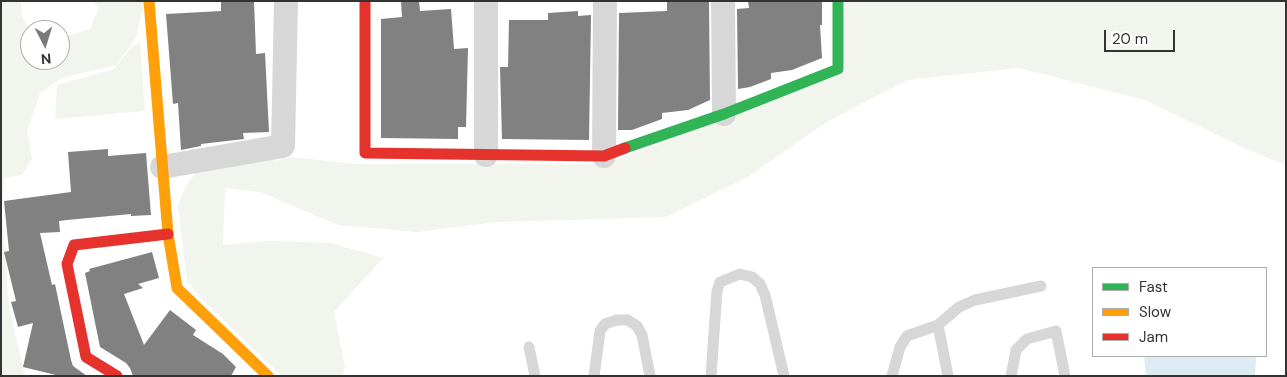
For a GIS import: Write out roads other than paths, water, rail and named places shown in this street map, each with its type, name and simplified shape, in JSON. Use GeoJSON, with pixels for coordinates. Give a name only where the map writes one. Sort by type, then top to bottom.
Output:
{"type":"FeatureCollection","features":[{"type":"Feature","properties":{"kind":"street"},"geometry":{"type":"LineString","coordinates":[[148,1],[168,234],[177,288],[268,376]]}},
{"type":"Feature","properties":{"kind":"street"},"geometry":{"type":"LineString","coordinates":[[162,167],[284,146],[286,1]]}},
{"type":"Feature","properties":{"kind":"street"},"geometry":{"type":"LineString","coordinates":[[365,1],[365,153],[604,156],[724,114],[838,69],[838,1]]}},
{"type":"Feature","properties":{"kind":"street"},"geometry":{"type":"LineString","coordinates":[[486,1],[486,155]]}},
{"type":"Feature","properties":{"kind":"street"},"geometry":{"type":"LineString","coordinates":[[604,156],[605,1]]}},
{"type":"Feature","properties":{"kind":"street"},"geometry":{"type":"LineString","coordinates":[[723,1],[724,114]]}},
{"type":"Feature","properties":{"kind":"street"},"geometry":{"type":"LineString","coordinates":[[117,376],[86,357],[67,264],[74,244],[168,234]]}},
{"type":"Feature","properties":{"kind":"lane"},"geometry":{"type":"LineString","coordinates":[[711,376],[717,291],[720,282],[730,276],[740,274],[752,277],[760,284],[765,295],[784,376]]}},
{"type":"Feature","properties":{"kind":"lane"},"geometry":{"type":"LineString","coordinates":[[892,376],[900,347],[907,336],[938,325],[959,307],[975,300],[1040,286]]}},
{"type":"Feature","properties":{"kind":"lane"},"geometry":{"type":"LineString","coordinates":[[594,376],[600,331],[605,324],[618,320],[628,320],[637,326],[642,335],[650,376]]}},
{"type":"Feature","properties":{"kind":"lane"},"geometry":{"type":"LineString","coordinates":[[938,325],[948,376]]}},
{"type":"Feature","properties":{"kind":"lane"},"geometry":{"type":"LineString","coordinates":[[1011,376],[1016,350],[1027,339],[1056,331],[1065,376]]}},
{"type":"Feature","properties":{"kind":"lane"},"geometry":{"type":"LineString","coordinates":[[529,347],[535,376]]}}]}
